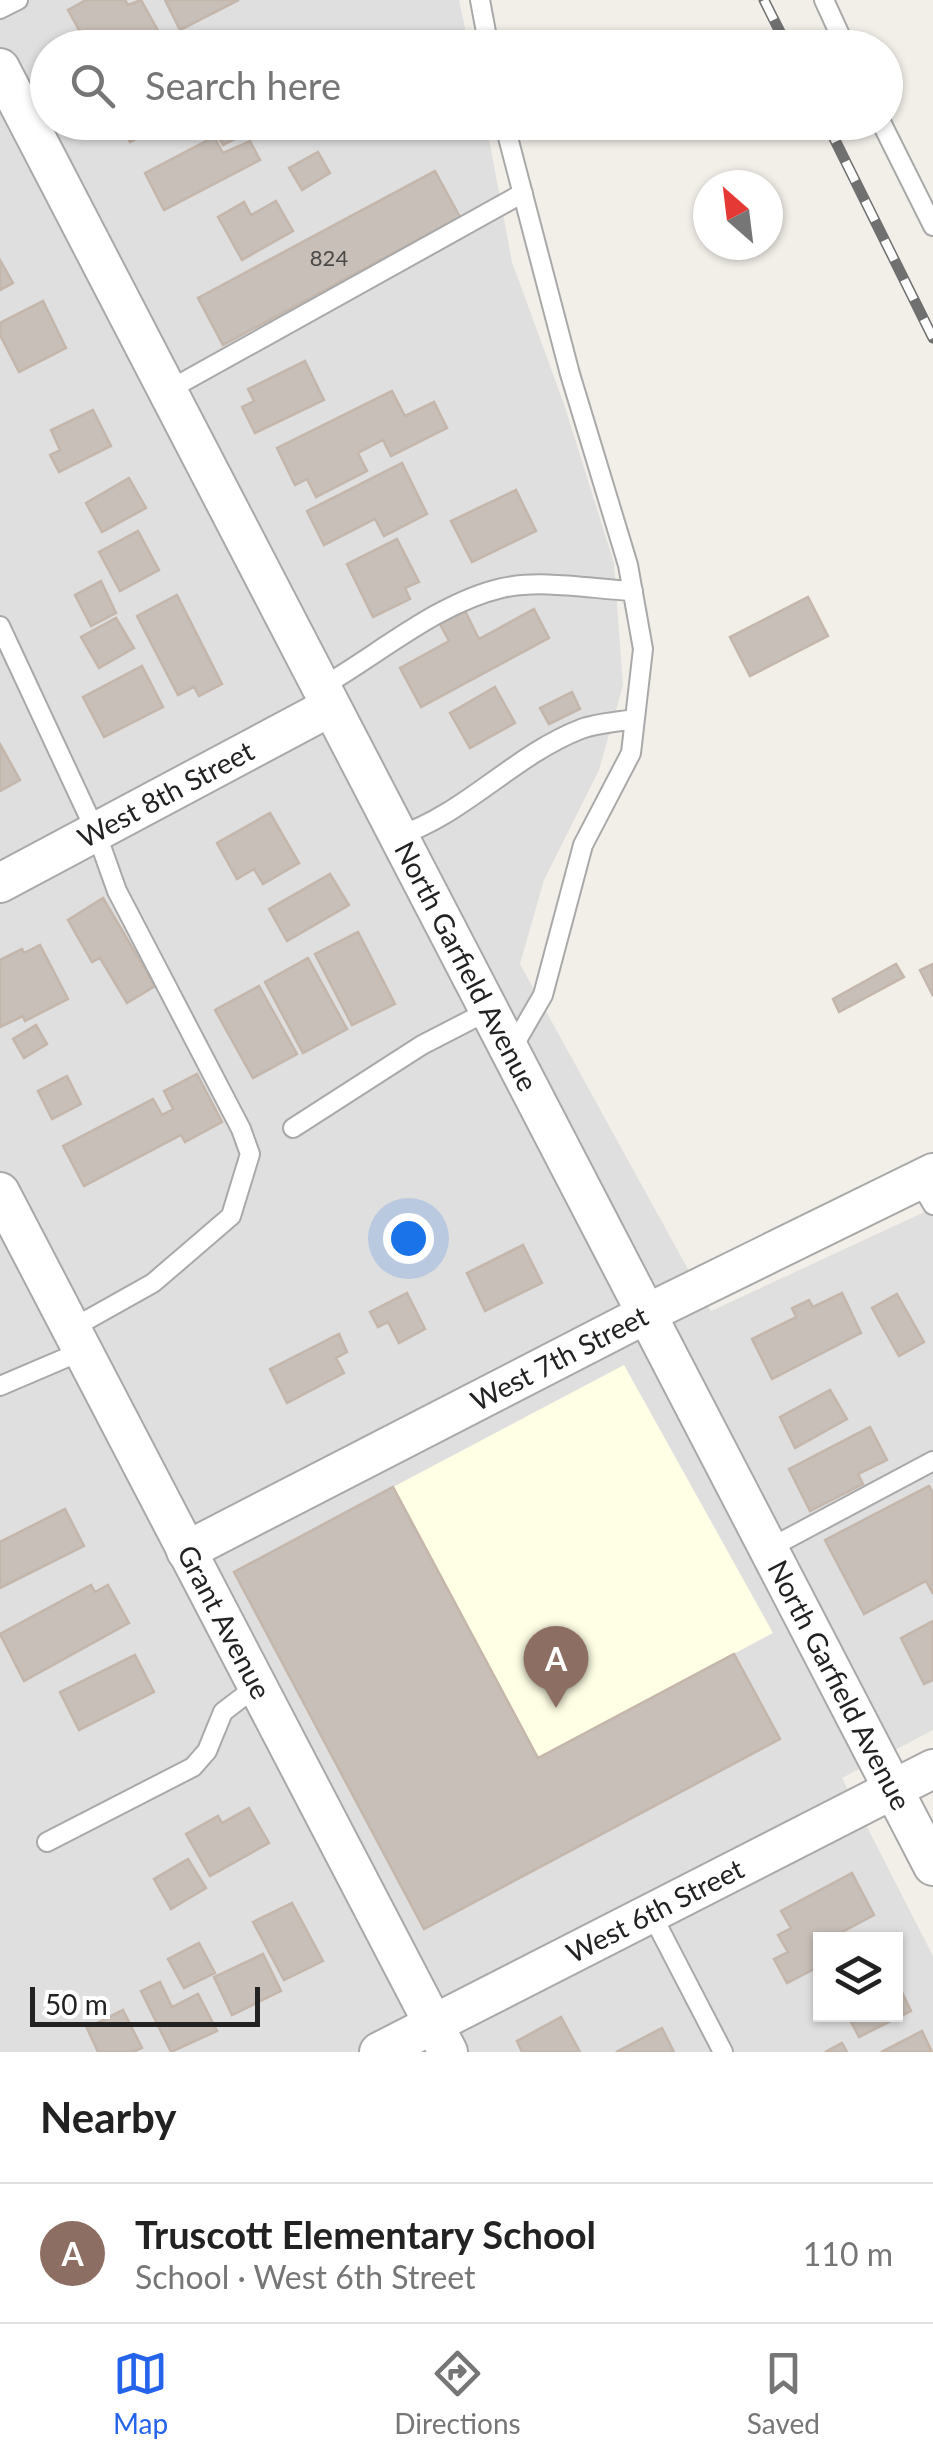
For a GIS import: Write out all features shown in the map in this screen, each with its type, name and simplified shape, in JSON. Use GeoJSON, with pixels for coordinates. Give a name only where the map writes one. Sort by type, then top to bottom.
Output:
{"type":"FeatureCollection","features":[{"type":"Feature","properties":{"kind":"street","name":"North Garfield Avenue"},"geometry":{"type":"LineString","coordinates":[[0,68],[30,126]]}},
{"type":"Feature","properties":{"kind":"street","name":"North Garfield Avenue"},"geometry":{"type":"LineString","coordinates":[[37,140],[933,1866]]}},
{"type":"Feature","properties":{"kind":"street","name":"West 8th Street"},"geometry":{"type":"LineString","coordinates":[[0,882],[96,832],[325,698]]}},
{"type":"Feature","properties":{"kind":"street","name":"West 7th Street"},"geometry":{"type":"LineString","coordinates":[[186,1550],[646,1314],[928,1186]]}},
{"type":"Feature","properties":{"kind":"street","name":"Grant Avenue"},"geometry":{"type":"LineString","coordinates":[[0,1192],[440,2038]]}},
{"type":"Feature","properties":{"kind":"street","name":"West 6th Street"},"geometry":{"type":"LineString","coordinates":[[379,2052],[440,2038],[651,1913],[933,1769]]}},
{"type":"Feature","properties":{"kind":"lane"},"geometry":{"type":"LineString","coordinates":[[0,9],[18,0]]}},
{"type":"Feature","properties":{"kind":"lane"},"geometry":{"type":"LineString","coordinates":[[480,0],[486,30]]}},
{"type":"Feature","properties":{"kind":"lane"},"geometry":{"type":"LineString","coordinates":[[824,0],[838,30]]}},
{"type":"Feature","properties":{"kind":"lane"},"geometry":{"type":"LineString","coordinates":[[509,140],[570,374],[633,591],[642,649],[631,752],[583,845],[543,995],[510,1052]]}},
{"type":"Feature","properties":{"kind":"lane"},"geometry":{"type":"LineString","coordinates":[[890,140],[933,226]]}},
{"type":"Feature","properties":{"kind":"lane"},"geometry":{"type":"LineString","coordinates":[[167,391],[523,193]]}},
{"type":"Feature","properties":{"kind":"lane"},"geometry":{"type":"LineString","coordinates":[[325,698],[451,608],[500,588],[527,584],[633,591]]}},
{"type":"Feature","properties":{"kind":"lane"},"geometry":{"type":"LineString","coordinates":[[0,626],[96,832],[117,891],[241,1129],[250,1154],[231,1216],[153,1283],[77,1340],[0,1386]]}},
{"type":"Feature","properties":{"kind":"lane"},"geometry":{"type":"LineString","coordinates":[[398,836],[426,826],[582,728],[635,719]]}},
{"type":"Feature","properties":{"kind":"lane"},"geometry":{"type":"LineString","coordinates":[[292,1128],[422,1045],[488,1011]]}},
{"type":"Feature","properties":{"kind":"lane"},"geometry":{"type":"LineString","coordinates":[[768,1549],[933,1461]]}},
{"type":"Feature","properties":{"kind":"lane"},"geometry":{"type":"LineString","coordinates":[[47,1842],[193,1767],[207,1751],[223,1712],[257,1686]]}},
{"type":"Feature","properties":{"kind":"lane"},"geometry":{"type":"LineString","coordinates":[[651,1913],[723,2052]]}},
{"type":"Feature","properties":{"kind":"shaded area"},"geometry":{"type":"Polygon","coordinates":[[[0,0],[459,0],[465,30],[30,30],[30,140],[489,140],[512,262],[565,407],[614,563],[623,685],[599,770],[544,880],[520,964],[711,1311],[933,1208],[933,1730],[842,1778],[933,1956],[933,2052],[0,2052],[0,0]]]}},
{"type":"Feature","properties":{"kind":"shaded area"},"geometry":{"type":"Polygon","coordinates":[[[624,1365],[773,1633],[538,1758],[393,1487],[624,1365]]]}},
{"type":"Feature","properties":{"kind":"building"},"geometry":{"type":"Polygon","coordinates":[[[86,0],[125,0],[128,5],[141,0],[158,30],[79,30],[68,10],[86,0]]]}},
{"type":"Feature","properties":{"kind":"building"},"geometry":{"type":"Polygon","coordinates":[[[165,0],[239,0],[180,30],[165,0]]]}},
{"type":"Feature","properties":{"kind":"building"},"geometry":{"type":"Polygon","coordinates":[[[208,140],[216,140],[223,153],[250,141],[260,160],[164,210],[145,173],[208,140]]]}},
{"type":"Feature","properties":{"kind":"building"},"geometry":{"type":"Polygon","coordinates":[[[318,152],[330,173],[302,190],[289,168],[318,152]]]}},
{"type":"Feature","properties":{"kind":"building"},"geometry":{"type":"Polygon","coordinates":[[[435,171],[460,217],[223,345],[198,298],[435,171]]]}},
{"type":"Feature","properties":{"kind":"building"},"geometry":{"type":"Polygon","coordinates":[[[276,201],[293,231],[242,260],[218,217],[244,202],[251,215],[276,201]]]}},
{"type":"Feature","properties":{"kind":"building"},"geometry":{"type":"Polygon","coordinates":[[[0,260],[13,283],[0,290],[0,260]]]}},
{"type":"Feature","properties":{"kind":"building"},"geometry":{"type":"Polygon","coordinates":[[[43,301],[66,348],[19,372],[0,335],[0,323],[43,301]]]}},
{"type":"Feature","properties":{"kind":"building"},"geometry":{"type":"Polygon","coordinates":[[[305,361],[324,400],[255,433],[242,407],[254,401],[248,389],[305,361]]]}},
{"type":"Feature","properties":{"kind":"building"},"geometry":{"type":"Polygon","coordinates":[[[392,391],[405,416],[434,402],[447,428],[391,456],[383,440],[358,453],[367,471],[316,497],[307,479],[295,485],[277,448],[392,391]]]}},
{"type":"Feature","properties":{"kind":"building"},"geometry":{"type":"Polygon","coordinates":[[[93,410],[111,446],[59,472],[50,455],[60,450],[51,430],[93,410]]]}},
{"type":"Feature","properties":{"kind":"building"},"geometry":{"type":"Polygon","coordinates":[[[402,463],[427,514],[384,536],[375,519],[324,545],[307,511],[402,463]]]}},
{"type":"Feature","properties":{"kind":"building"},"geometry":{"type":"Polygon","coordinates":[[[129,478],[146,508],[102,532],[86,503],[129,478]]]}},
{"type":"Feature","properties":{"kind":"building"},"geometry":{"type":"Polygon","coordinates":[[[516,490],[536,531],[472,562],[451,521],[516,490]]]}},
{"type":"Feature","properties":{"kind":"building"},"geometry":{"type":"Polygon","coordinates":[[[138,531],[159,570],[120,591],[99,552],[138,531]]]}},
{"type":"Feature","properties":{"kind":"building"},"geometry":{"type":"Polygon","coordinates":[[[397,539],[419,582],[405,588],[410,599],[373,617],[347,564],[397,539]]]}},
{"type":"Feature","properties":{"kind":"building"},"geometry":{"type":"Polygon","coordinates":[[[101,581],[116,613],[91,626],[75,595],[101,581]]]}},
{"type":"Feature","properties":{"kind":"building"},"geometry":{"type":"Polygon","coordinates":[[[177,595],[222,684],[199,696],[194,687],[178,695],[137,616],[177,595]]]}},
{"type":"Feature","properties":{"kind":"building"},"geometry":{"type":"Polygon","coordinates":[[[808,597],[828,636],[750,676],[730,637],[808,597]]]}},
{"type":"Feature","properties":{"kind":"building"},"geometry":{"type":"Polygon","coordinates":[[[534,609],[549,638],[421,707],[400,668],[449,641],[440,624],[465,611],[479,639],[534,609]]]}},
{"type":"Feature","properties":{"kind":"building"},"geometry":{"type":"Polygon","coordinates":[[[116,618],[134,648],[99,668],[81,637],[116,618]]]}},
{"type":"Feature","properties":{"kind":"building"},"geometry":{"type":"Polygon","coordinates":[[[142,666],[163,707],[104,737],[83,697],[142,666]]]}},
{"type":"Feature","properties":{"kind":"building"},"geometry":{"type":"Polygon","coordinates":[[[495,687],[515,723],[470,748],[450,713],[495,687]]]}},
{"type":"Feature","properties":{"kind":"building"},"geometry":{"type":"Polygon","coordinates":[[[572,692],[580,709],[549,724],[540,708],[572,692]]]}},
{"type":"Feature","properties":{"kind":"building"},"geometry":{"type":"Polygon","coordinates":[[[0,744],[20,780],[0,791],[0,744]]]}},
{"type":"Feature","properties":{"kind":"building"},"geometry":{"type":"Polygon","coordinates":[[[270,813],[299,863],[263,884],[254,869],[237,879],[217,843],[270,813]]]}},
{"type":"Feature","properties":{"kind":"building"},"geometry":{"type":"Polygon","coordinates":[[[330,874],[349,905],[287,941],[269,909],[330,874]]]}},
{"type":"Feature","properties":{"kind":"building"},"geometry":{"type":"Polygon","coordinates":[[[103,898],[155,986],[127,1003],[100,958],[92,962],[68,920],[103,898]]]}},
{"type":"Feature","properties":{"kind":"building"},"geometry":{"type":"Polygon","coordinates":[[[358,932],[395,1004],[352,1025],[315,954],[358,932]]]}},
{"type":"Feature","properties":{"kind":"building"},"geometry":{"type":"Polygon","coordinates":[[[40,945],[68,999],[25,1021],[23,1016],[0,1027],[0,960],[40,945]]]}},
{"type":"Feature","properties":{"kind":"building"},"geometry":{"type":"Polygon","coordinates":[[[308,958],[347,1029],[303,1053],[265,982],[308,958]]]}},
{"type":"Feature","properties":{"kind":"building"},"geometry":{"type":"Polygon","coordinates":[[[896,964],[904,977],[839,1012],[833,999],[896,964]]]}},
{"type":"Feature","properties":{"kind":"building"},"geometry":{"type":"Polygon","coordinates":[[[933,964],[933,996],[920,970],[933,964]]]}},
{"type":"Feature","properties":{"kind":"building"},"geometry":{"type":"Polygon","coordinates":[[[259,986],[297,1054],[253,1078],[215,1010],[259,986]]]}},
{"type":"Feature","properties":{"kind":"building"},"geometry":{"type":"Polygon","coordinates":[[[36,1025],[47,1044],[24,1058],[13,1039],[36,1025]]]}},
{"type":"Feature","properties":{"kind":"building"},"geometry":{"type":"Polygon","coordinates":[[[197,1074],[222,1122],[185,1142],[181,1135],[84,1186],[63,1146],[153,1099],[162,1115],[173,1109],[164,1091],[197,1074]]]}},
{"type":"Feature","properties":{"kind":"building"},"geometry":{"type":"Polygon","coordinates":[[[67,1076],[81,1104],[52,1119],[38,1091],[67,1076]]]}},
{"type":"Feature","properties":{"kind":"building"},"geometry":{"type":"Polygon","coordinates":[[[523,1245],[542,1283],[485,1311],[467,1273],[523,1245]]]}},
{"type":"Feature","properties":{"kind":"building"},"geometry":{"type":"Polygon","coordinates":[[[407,1293],[425,1329],[399,1343],[388,1322],[378,1327],[370,1312],[407,1293]]]}},
{"type":"Feature","properties":{"kind":"building"},"geometry":{"type":"Polygon","coordinates":[[[842,1293],[861,1333],[772,1379],[752,1339],[796,1317],[792,1308],[809,1300],[813,1307],[842,1293]]]}},
{"type":"Feature","properties":{"kind":"building"},"geometry":{"type":"Polygon","coordinates":[[[897,1294],[924,1342],[899,1356],[872,1308],[897,1294]]]}},
{"type":"Feature","properties":{"kind":"building"},"geometry":{"type":"Polygon","coordinates":[[[339,1334],[347,1352],[336,1358],[344,1373],[287,1403],[270,1369],[339,1334]]]}},
{"type":"Feature","properties":{"kind":"building"},"geometry":{"type":"Polygon","coordinates":[[[830,1390],[847,1419],[795,1448],[780,1417],[830,1390]]]}},
{"type":"Feature","properties":{"kind":"building"},"geometry":{"type":"Polygon","coordinates":[[[870,1427],[887,1460],[858,1474],[863,1484],[810,1511],[789,1469],[870,1427]]]}},
{"type":"Feature","properties":{"kind":"building"},"geometry":{"type":"Polygon","coordinates":[[[929,1486],[933,1493],[933,1594],[926,1581],[864,1614],[825,1540],[929,1486]]]}},
{"type":"Feature","properties":{"kind":"building"},"geometry":{"type":"Polygon","coordinates":[[[393,1487],[538,1758],[734,1654],[780,1739],[424,1929],[234,1572],[393,1487]]]}},
{"type":"Feature","properties":{"kind":"building"},"geometry":{"type":"Polygon","coordinates":[[[65,1509],[84,1546],[0,1588],[0,1542],[65,1509]]]}},
{"type":"Feature","properties":{"kind":"building"},"geometry":{"type":"Polygon","coordinates":[[[91,1585],[95,1592],[108,1585],[129,1623],[24,1681],[0,1634],[91,1585]]]}},
{"type":"Feature","properties":{"kind":"building"},"geometry":{"type":"Polygon","coordinates":[[[933,1621],[933,1680],[924,1684],[901,1638],[933,1621]]]}},
{"type":"Feature","properties":{"kind":"building"},"geometry":{"type":"Polygon","coordinates":[[[135,1655],[154,1692],[79,1730],[60,1692],[135,1655]]]}},
{"type":"Feature","properties":{"kind":"building"},"geometry":{"type":"Polygon","coordinates":[[[249,1808],[269,1843],[210,1876],[186,1834],[218,1816],[222,1823],[249,1808]]]}},
{"type":"Feature","properties":{"kind":"building"},"geometry":{"type":"Polygon","coordinates":[[[188,1859],[206,1888],[171,1909],[154,1879],[188,1859]]]}},
{"type":"Feature","properties":{"kind":"building"},"geometry":{"type":"Polygon","coordinates":[[[852,1873],[874,1915],[842,1932],[813,1932],[813,1970],[787,1983],[774,1959],[788,1952],[778,1935],[791,1928],[781,1911],[852,1873]]]}},
{"type":"Feature","properties":{"kind":"building"},"geometry":{"type":"Polygon","coordinates":[[[292,1903],[323,1961],[284,1980],[253,1922],[292,1903]]]}},
{"type":"Feature","properties":{"kind":"building"},"geometry":{"type":"Polygon","coordinates":[[[199,1943],[215,1973],[184,1988],[168,1959],[199,1943]]]}},
{"type":"Feature","properties":{"kind":"building"},"geometry":{"type":"Polygon","coordinates":[[[263,1954],[281,1991],[232,2015],[214,1977],[263,1954]]]}},
{"type":"Feature","properties":{"kind":"building"},"geometry":{"type":"Polygon","coordinates":[[[160,1982],[172,2007],[198,1994],[217,2031],[171,2052],[141,1991],[160,1982]]]}},
{"type":"Feature","properties":{"kind":"building"},"geometry":{"type":"Polygon","coordinates":[[[903,1994],[911,2011],[903,2015],[903,1994]]]}},
{"type":"Feature","properties":{"kind":"building"},"geometry":{"type":"Polygon","coordinates":[[[123,2010],[142,2048],[133,2052],[98,2052],[87,2028],[123,2010]]]}},
{"type":"Feature","properties":{"kind":"building"},"geometry":{"type":"Polygon","coordinates":[[[561,2017],[580,2052],[522,2052],[517,2041],[561,2017]]]}},
{"type":"Feature","properties":{"kind":"building"},"geometry":{"type":"Polygon","coordinates":[[[851,2022],[889,2022],[859,2037],[851,2022]]]}},
{"type":"Feature","properties":{"kind":"building"},"geometry":{"type":"Polygon","coordinates":[[[662,2028],[674,2052],[616,2052],[662,2028]]]}},
{"type":"Feature","properties":{"kind":"building"},"geometry":{"type":"Polygon","coordinates":[[[922,2031],[932,2052],[881,2052],[922,2031]]]}},
{"type":"Feature","properties":{"kind":"building"},"geometry":{"type":"Polygon","coordinates":[[[842,2043],[847,2052],[825,2052],[842,2043]]]}},
{"type":"Feature","properties":{"kind":"railway"},"geometry":{"type":"LineString","coordinates":[[764,0],[779,30]]}},
{"type":"Feature","properties":{"kind":"railway"},"geometry":{"type":"LineString","coordinates":[[835,140],[933,338]]}},
{"type":"Feature","properties":{"kind":"place","name":"Truscott Elementary School"},"geometry":{"type":"Point","coordinates":[556,1708]}}]}
